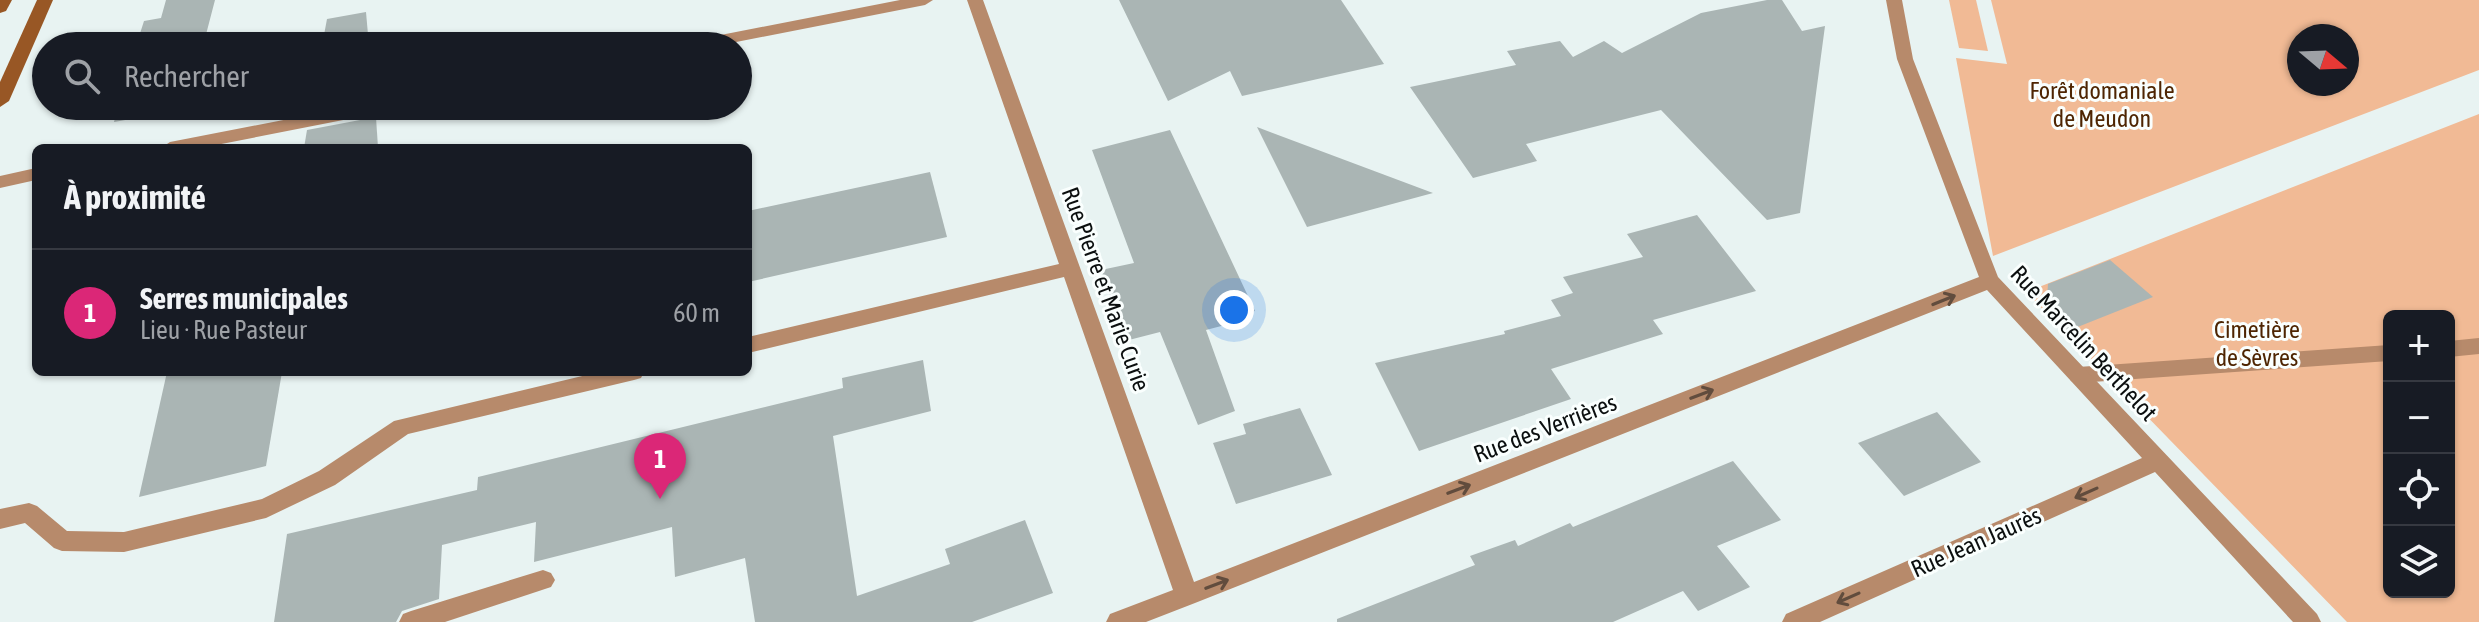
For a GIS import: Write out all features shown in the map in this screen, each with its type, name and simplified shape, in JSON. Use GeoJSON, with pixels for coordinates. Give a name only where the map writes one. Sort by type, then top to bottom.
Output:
{"type":"FeatureCollection","features":[{"type":"Feature","properties":{"kind":"main road"},"geometry":{"type":"LineString","coordinates":[[0,8],[4,0]]}},
{"type":"Feature","properties":{"kind":"main road"},"geometry":{"type":"LineString","coordinates":[[0,101],[45,0]]}},
{"type":"Feature","properties":{"kind":"street"},"geometry":{"type":"LineString","coordinates":[[752,34],[920,0]]}},
{"type":"Feature","properties":{"kind":"street","name":"Rue Pierre et Marie Curie"},"geometry":{"type":"LineString","coordinates":[[975,0],[1187,596]]}},
{"type":"Feature","properties":{"kind":"street","name":"Rue Marcelin Berthelot"},"geometry":{"type":"LineString","coordinates":[[1894,0],[1905,59],[1990,281],[2309,622]]}},
{"type":"Feature","properties":{"kind":"street"},"geometry":{"type":"LineString","coordinates":[[190,144],[313,120]]}},
{"type":"Feature","properties":{"kind":"street"},"geometry":{"type":"LineString","coordinates":[[0,182],[32,175]]}},
{"type":"Feature","properties":{"kind":"street"},"geometry":{"type":"LineString","coordinates":[[752,344],[1072,268]]}},
{"type":"Feature","properties":{"kind":"street","name":"Rue des Verrières"},"geometry":{"type":"LineString","coordinates":[[1118,622],[1990,281]]}},
{"type":"Feature","properties":{"kind":"street"},"geometry":{"type":"LineString","coordinates":[[2455,348],[2479,346]]}},
{"type":"Feature","properties":{"kind":"street"},"geometry":{"type":"LineString","coordinates":[[2078,375],[2383,353]]}},
{"type":"Feature","properties":{"kind":"street"},"geometry":{"type":"LineString","coordinates":[[0,519],[29,513],[62,541],[124,542],[266,508],[327,478],[402,427],[617,376]]}},
{"type":"Feature","properties":{"kind":"street","name":"Rue Jean Jaurès"},"geometry":{"type":"LineString","coordinates":[[1794,622],[2157,461]]}},
{"type":"Feature","properties":{"kind":"street"},"geometry":{"type":"LineString","coordinates":[[411,622],[543,580]]}},
{"type":"Feature","properties":{"kind":"green space"},"geometry":{"type":"Polygon","coordinates":[[[1949,0],[1976,0],[1988,51],[1959,48],[1949,0]]]}},
{"type":"Feature","properties":{"kind":"green space","name":"Forêt domaniale de Meudon"},"geometry":{"type":"Polygon","coordinates":[[[1991,0],[2479,0],[2479,70],[1993,256],[1956,58],[2007,64],[1991,0]]]}},
{"type":"Feature","properties":{"kind":"green space","name":"Cimetière de Sèvres"},"geometry":{"type":"Polygon","coordinates":[[[2479,114],[2479,622],[2347,622],[2026,292],[2479,114]]]}},
{"type":"Feature","properties":{"kind":"building"},"geometry":{"type":"Polygon","coordinates":[[[166,0],[215,0],[207,32],[140,32],[144,21],[161,18],[166,0]]]}},
{"type":"Feature","properties":{"kind":"building"},"geometry":{"type":"Polygon","coordinates":[[[1119,0],[1341,0],[1384,64],[1242,96],[1230,71],[1168,101],[1119,0]]]}},
{"type":"Feature","properties":{"kind":"building"},"geometry":{"type":"Polygon","coordinates":[[[1782,0],[1802,31],[1825,26],[1800,213],[1767,220],[1661,110],[1526,144],[1537,161],[1473,178],[1410,87],[1516,65],[1507,51],[1560,41],[1573,57],[1604,41],[1622,53],[1701,13],[1782,0]]]}},
{"type":"Feature","properties":{"kind":"building"},"geometry":{"type":"Polygon","coordinates":[[[366,12],[368,32],[325,32],[327,19],[366,12]]]}},
{"type":"Feature","properties":{"kind":"building"},"geometry":{"type":"Polygon","coordinates":[[[376,120],[378,144],[305,144],[307,130],[376,120]]]}},
{"type":"Feature","properties":{"kind":"building"},"geometry":{"type":"Polygon","coordinates":[[[1257,127],[1433,193],[1307,227],[1257,127]]]}},
{"type":"Feature","properties":{"kind":"building"},"geometry":{"type":"Polygon","coordinates":[[[1170,130],[1255,311],[1226,319],[1229,324],[1206,330],[1235,411],[1198,425],[1160,332],[1125,341],[1101,270],[1134,263],[1092,150],[1170,130]]]}},
{"type":"Feature","properties":{"kind":"building"},"geometry":{"type":"Polygon","coordinates":[[[930,172],[947,237],[752,281],[752,210],[930,172]]]}},
{"type":"Feature","properties":{"kind":"building"},"geometry":{"type":"Polygon","coordinates":[[[1697,215],[1756,291],[1653,320],[1663,334],[1551,369],[1571,399],[1419,451],[1375,363],[1505,334],[1504,331],[1561,316],[1551,300],[1573,293],[1563,277],[1643,257],[1627,234],[1697,215]]]}},
{"type":"Feature","properties":{"kind":"building"},"geometry":{"type":"Polygon","coordinates":[[[2110,260],[2153,297],[2065,332],[2046,313],[2048,284],[2110,260]]]}},
{"type":"Feature","properties":{"kind":"building"},"geometry":{"type":"Polygon","coordinates":[[[923,360],[931,411],[833,436],[857,596],[950,564],[945,549],[1025,520],[1053,593],[972,622],[755,622],[745,558],[675,577],[672,527],[534,562],[536,522],[442,545],[439,599],[402,611],[396,622],[274,622],[287,534],[477,490],[478,477],[843,388],[842,378],[923,360]]]}},
{"type":"Feature","properties":{"kind":"building"},"geometry":{"type":"Polygon","coordinates":[[[166,376],[281,376],[266,466],[139,497],[166,376]]]}},
{"type":"Feature","properties":{"kind":"building"},"geometry":{"type":"Polygon","coordinates":[[[1300,408],[1332,475],[1236,504],[1213,443],[1246,434],[1243,424],[1300,408]]]}},
{"type":"Feature","properties":{"kind":"building"},"geometry":{"type":"Polygon","coordinates":[[[1937,412],[1981,462],[1904,496],[1858,443],[1937,412]]]}},
{"type":"Feature","properties":{"kind":"building"},"geometry":{"type":"Polygon","coordinates":[[[1733,461],[1781,520],[1717,546],[1750,587],[1698,611],[1683,591],[1613,622],[1337,622],[1337,619],[1475,565],[1470,556],[1515,540],[1518,546],[1570,523],[1573,527],[1733,461]]]}},
{"type":"Feature","properties":{"kind":"place","name":"Serres municipales"},"geometry":{"type":"Point","coordinates":[660,499]}}]}
